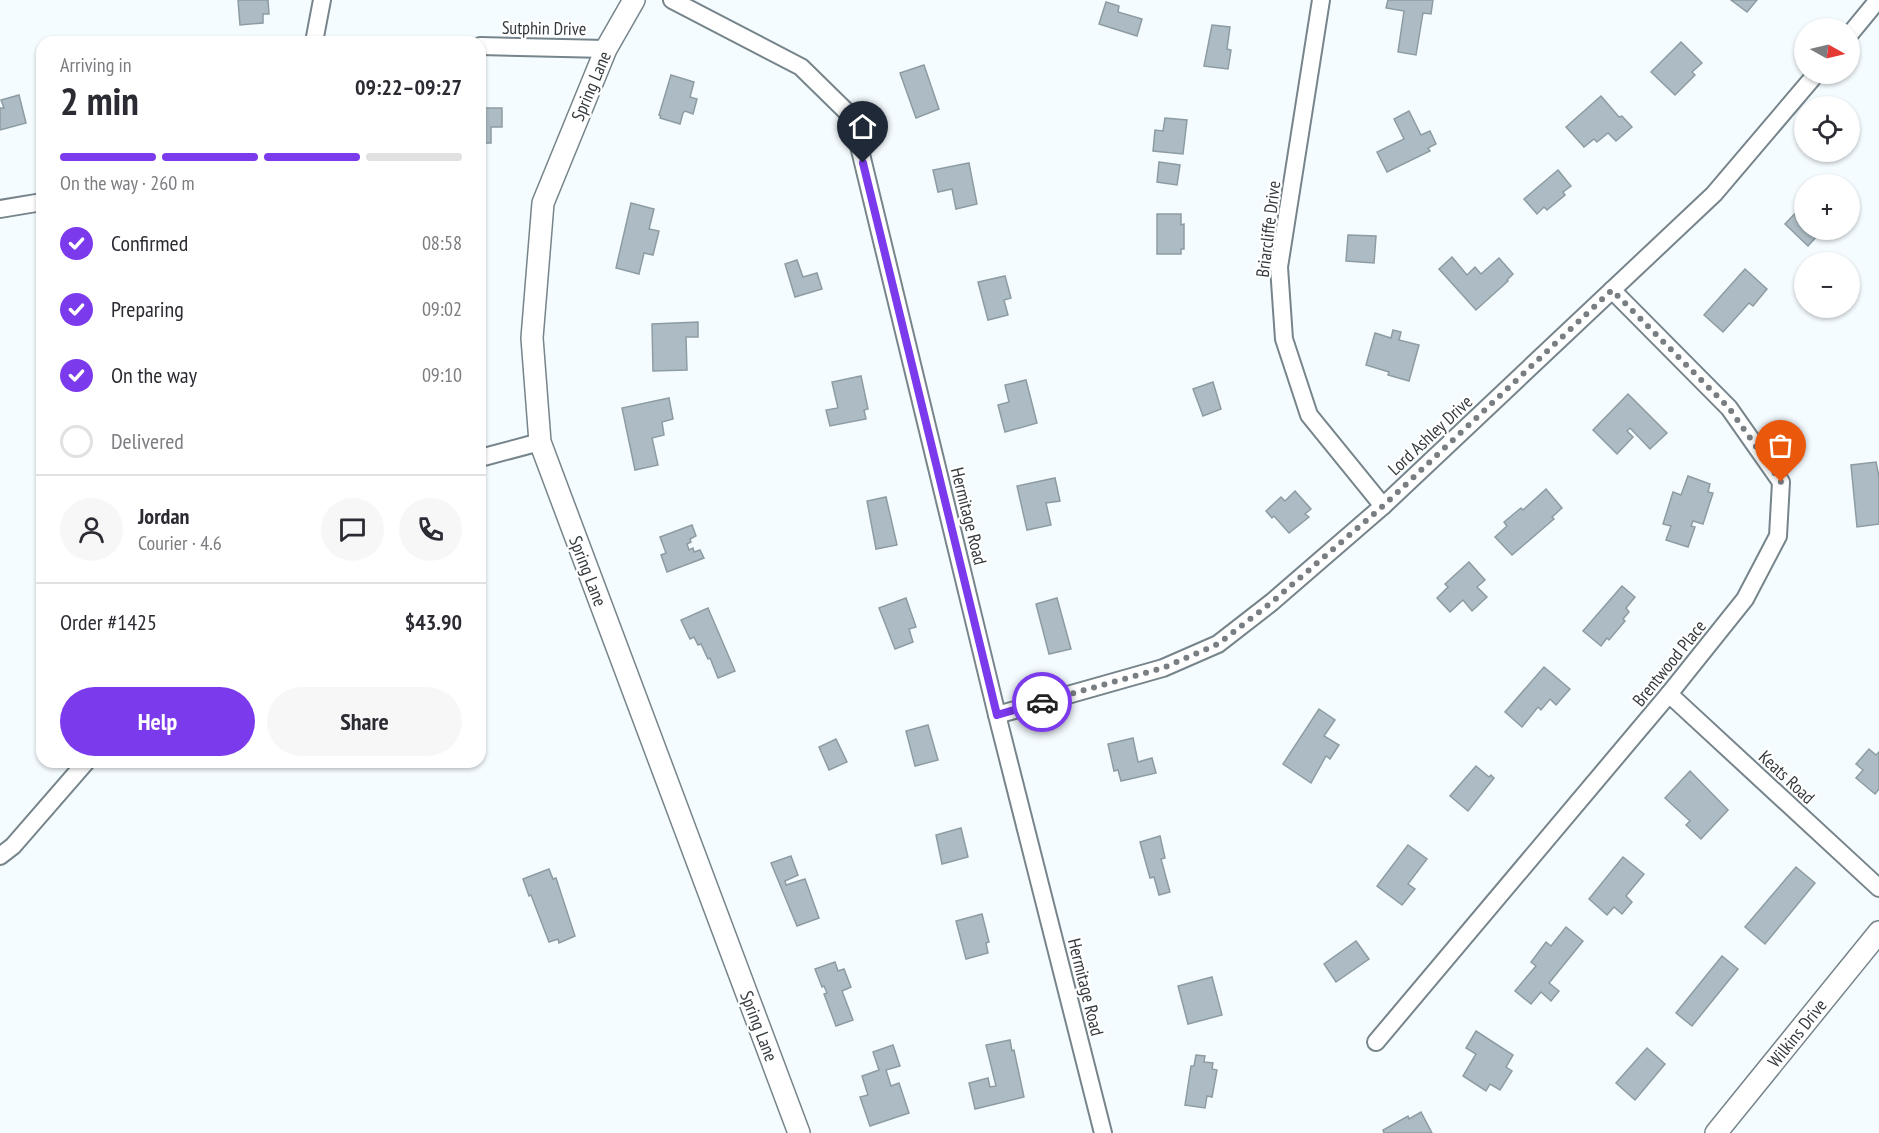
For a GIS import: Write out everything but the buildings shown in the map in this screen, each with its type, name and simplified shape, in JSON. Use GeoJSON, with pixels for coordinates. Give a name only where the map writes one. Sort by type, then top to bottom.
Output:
{"type":"FeatureCollection","features":[{"type":"Feature","properties":{"kind":"street"},"geometry":{"type":"LineString","coordinates":[[315,36],[322,0]]}},
{"type":"Feature","properties":{"kind":"street","name":"Spring Lane"},"geometry":{"type":"LineString","coordinates":[[634,0],[606,49],[543,203],[532,338],[540,442],[799,1133]]}},
{"type":"Feature","properties":{"kind":"street","name":"Hermitage Road"},"geometry":{"type":"LineString","coordinates":[[672,0],[801,67],[852,117],[1099,1132]]}},
{"type":"Feature","properties":{"kind":"street","name":"Briarcliffe Drive"},"geometry":{"type":"LineString","coordinates":[[1321,0],[1279,267],[1284,339],[1309,415],[1383,506]]}},
{"type":"Feature","properties":{"kind":"street"},"geometry":{"type":"LineString","coordinates":[[1860,23],[1877,4]]}},
{"type":"Feature","properties":{"kind":"street","name":"Sutphin Drive"},"geometry":{"type":"LineString","coordinates":[[486,46],[606,49]]}},
{"type":"Feature","properties":{"kind":"street","name":"Lord Ashley Drive"},"geometry":{"type":"LineString","coordinates":[[997,715],[1163,668],[1218,644],[1272,602],[1383,506],[1714,194],[1808,84]]}},
{"type":"Feature","properties":{"kind":"street"},"geometry":{"type":"LineString","coordinates":[[0,209],[36,203]]}},
{"type":"Feature","properties":{"kind":"street","name":"Brentwood Place"},"geometry":{"type":"LineString","coordinates":[[1376,1042],[1669,694],[1745,598],[1778,536],[1781,482],[1729,408],[1612,290]]}},
{"type":"Feature","properties":{"kind":"street"},"geometry":{"type":"LineString","coordinates":[[486,456],[540,442]]}},
{"type":"Feature","properties":{"kind":"street","name":"Keats Road"},"geometry":{"type":"LineString","coordinates":[[1669,694],[1879,888]]}},
{"type":"Feature","properties":{"kind":"street"},"geometry":{"type":"LineString","coordinates":[[0,856],[13,846],[81,768]]}},
{"type":"Feature","properties":{"kind":"street","name":"Wilkins Drive"},"geometry":{"type":"LineString","coordinates":[[1716,1133],[1879,932]]}},
{"type":"Feature","properties":{"kind":"way so far"},"geometry":{"type":"LineString","coordinates":[[1042,702],[1163,668],[1218,644],[1272,602],[1383,506],[1612,290],[1729,408],[1781,482]]}},
{"type":"Feature","properties":{"kind":"route"},"geometry":{"type":"LineString","coordinates":[[863,163],[997,715],[1042,702]]}}]}
